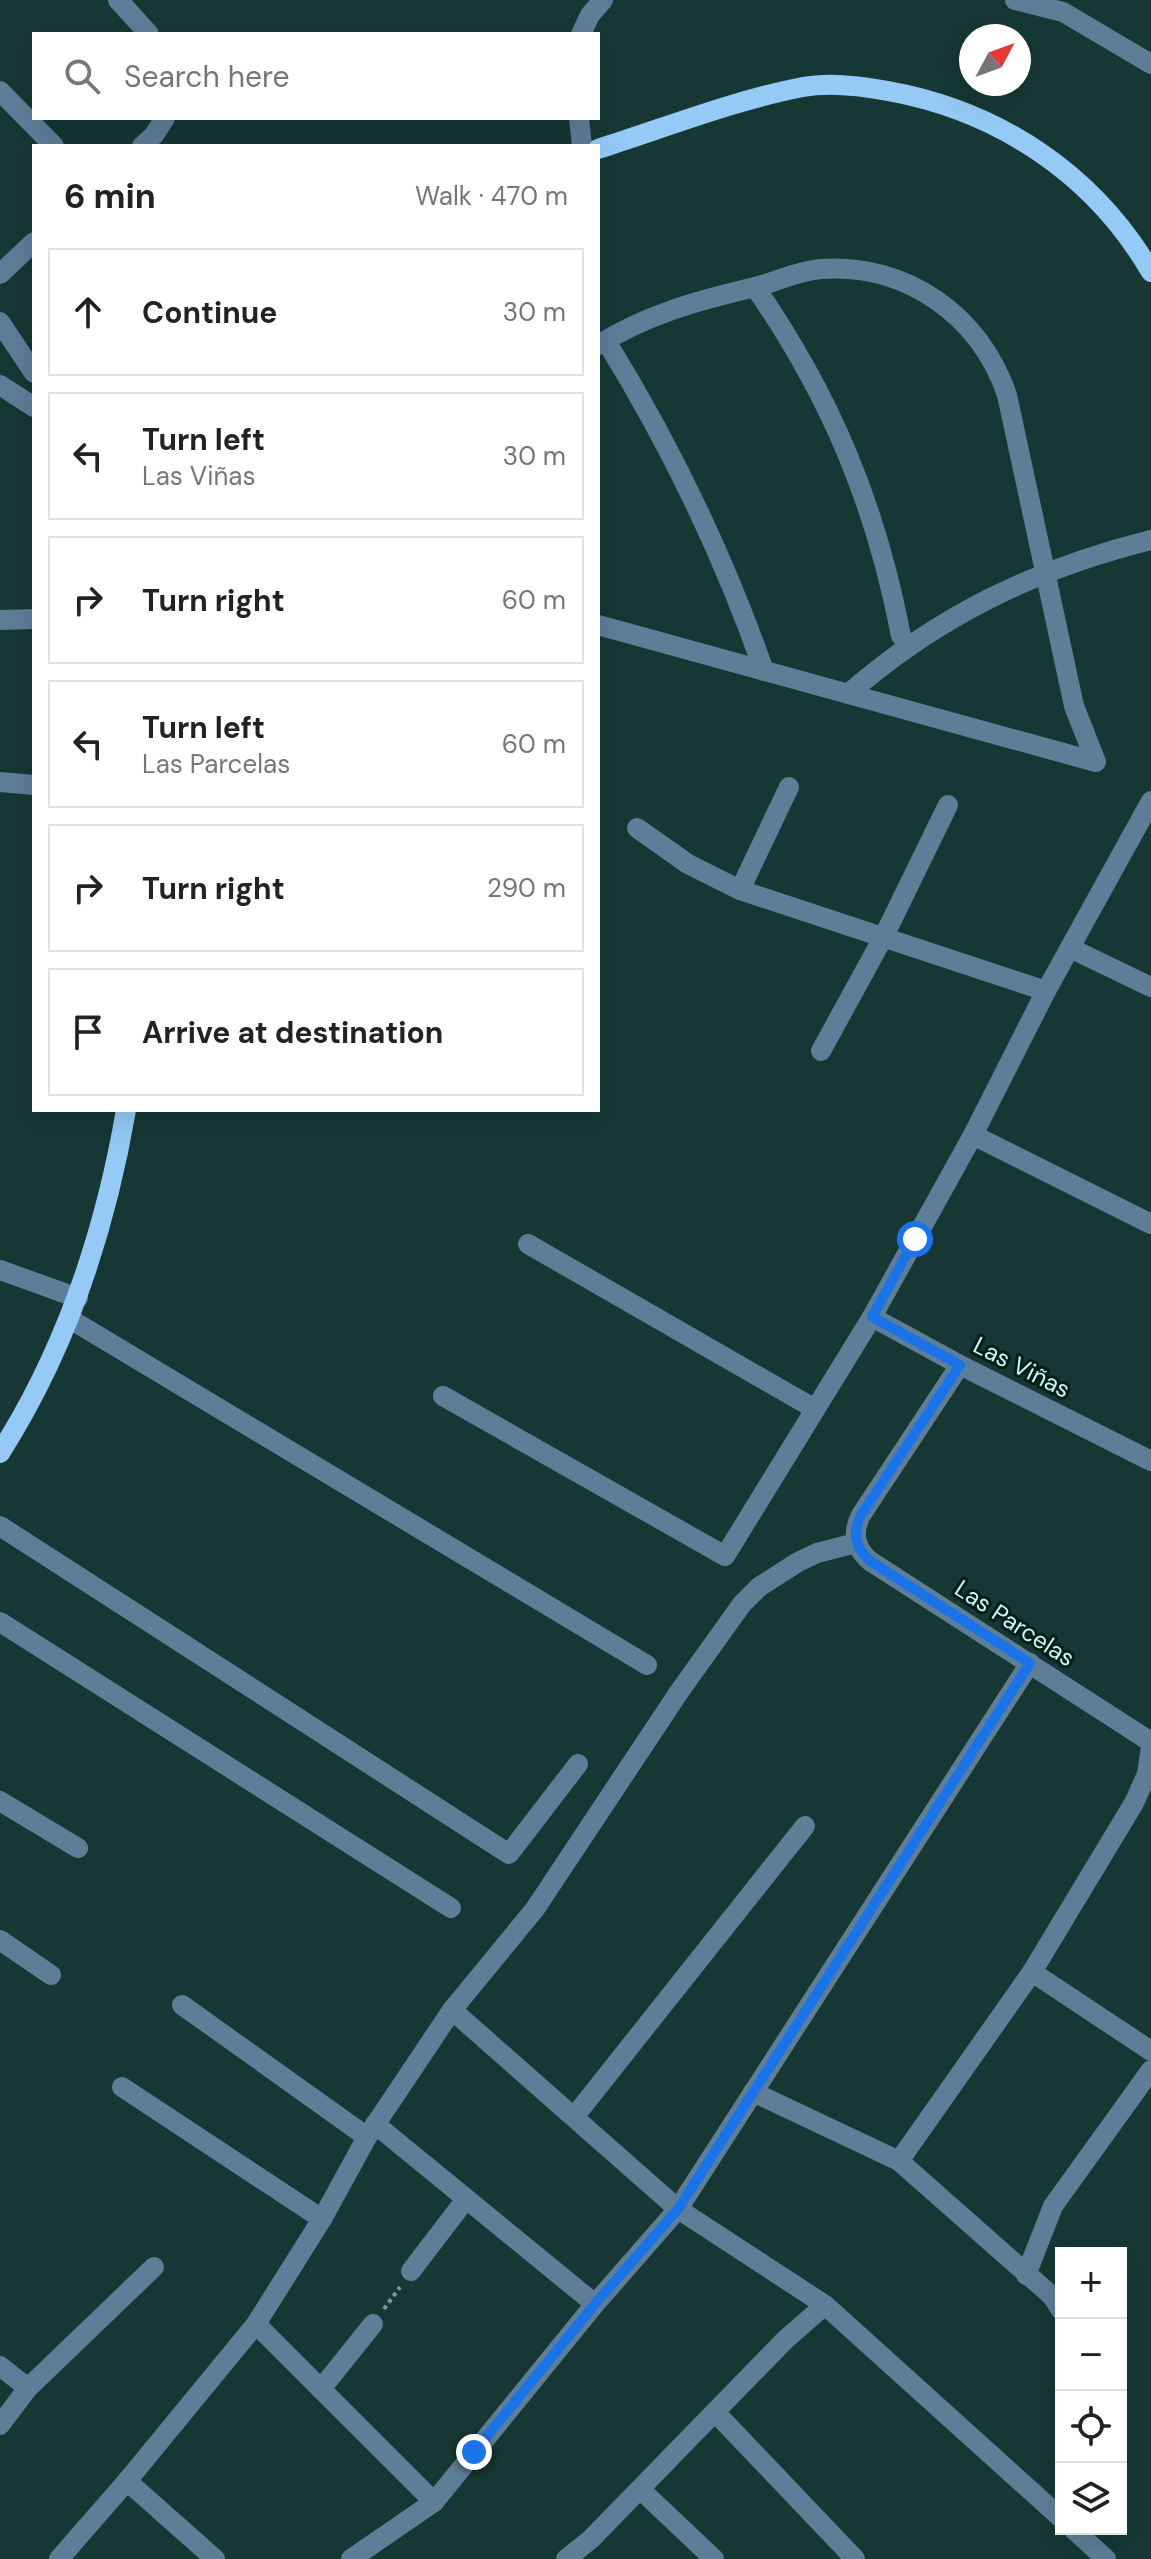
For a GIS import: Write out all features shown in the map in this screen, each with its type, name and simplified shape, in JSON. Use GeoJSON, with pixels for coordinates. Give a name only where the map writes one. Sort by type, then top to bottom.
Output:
{"type":"FeatureCollection","features":[{"type":"Feature","properties":{"kind":"main road"},"geometry":{"type":"LineString","coordinates":[[600,148],[805,86],[876,88],[911,95],[967,112],[1010,132],[1050,159],[1096,198],[1151,272]]}},
{"type":"Feature","properties":{"kind":"main road"},"geometry":{"type":"LineString","coordinates":[[0,1453],[28,1405],[78,1298],[105,1215],[126,1112]]}},
{"type":"Feature","properties":{"kind":"street"},"geometry":{"type":"LineString","coordinates":[[118,0],[147,32]]}},
{"type":"Feature","properties":{"kind":"street"},"geometry":{"type":"LineString","coordinates":[[582,32],[590,15],[603,0]]}},
{"type":"Feature","properties":{"kind":"street"},"geometry":{"type":"LineString","coordinates":[[1015,0],[1065,6],[1151,64]]}},
{"type":"Feature","properties":{"kind":"street"},"geometry":{"type":"LineString","coordinates":[[0,91],[52,144]]}},
{"type":"Feature","properties":{"kind":"street"},"geometry":{"type":"LineString","coordinates":[[144,144],[164,120]]}},
{"type":"Feature","properties":{"kind":"street"},"geometry":{"type":"LineString","coordinates":[[579,120],[582,144]]}},
{"type":"Feature","properties":{"kind":"street"},"geometry":{"type":"LineString","coordinates":[[0,274],[32,244]]}},
{"type":"Feature","properties":{"kind":"street"},"geometry":{"type":"LineString","coordinates":[[600,626],[764,671],[1096,762],[1074,706],[1007,395],[991,357],[965,322],[928,293],[908,283],[865,271],[831,269],[797,273],[684,304],[602,343],[653,418],[695,499],[735,590],[764,671]]}},
{"type":"Feature","properties":{"kind":"street"},"geometry":{"type":"LineString","coordinates":[[755,287],[806,367],[848,451],[880,541],[901,636]]}},
{"type":"Feature","properties":{"kind":"street"},"geometry":{"type":"LineString","coordinates":[[0,322],[32,370]]}},
{"type":"Feature","properties":{"kind":"street"},"geometry":{"type":"LineString","coordinates":[[0,385],[32,406]]}},
{"type":"Feature","properties":{"kind":"street"},"geometry":{"type":"LineString","coordinates":[[848,694],[930,630],[988,598],[1046,573],[1151,540]]}},
{"type":"Feature","properties":{"kind":"street"},"geometry":{"type":"LineString","coordinates":[[0,620],[32,619]]}},
{"type":"Feature","properties":{"kind":"street"},"geometry":{"type":"LineString","coordinates":[[0,782],[32,785]]}},
{"type":"Feature","properties":{"kind":"street"},"geometry":{"type":"LineString","coordinates":[[740,890],[789,787]]}},
{"type":"Feature","properties":{"kind":"street"},"geometry":{"type":"LineString","coordinates":[[443,1396],[725,1556],[872,1317],[1151,801]]}},
{"type":"Feature","properties":{"kind":"street"},"geometry":{"type":"LineString","coordinates":[[821,1051],[884,936],[948,805]]}},
{"type":"Feature","properties":{"kind":"street"},"geometry":{"type":"LineString","coordinates":[[637,828],[688,864],[740,890],[1046,991]]}},
{"type":"Feature","properties":{"kind":"street"},"geometry":{"type":"LineString","coordinates":[[1070,948],[1151,987]]}},
{"type":"Feature","properties":{"kind":"street"},"geometry":{"type":"LineString","coordinates":[[973,1135],[1151,1224]]}},
{"type":"Feature","properties":{"kind":"street"},"geometry":{"type":"LineString","coordinates":[[528,1244],[815,1409]]}},
{"type":"Feature","properties":{"kind":"street"},"geometry":{"type":"LineString","coordinates":[[0,1270],[78,1298]]}},
{"type":"Feature","properties":{"kind":"street","name":"Las Viñas"},"geometry":{"type":"LineString","coordinates":[[872,1317],[1151,1461]]}},
{"type":"Feature","properties":{"kind":"street"},"geometry":{"type":"LineString","coordinates":[[70,1319],[647,1665]]}},
{"type":"Feature","properties":{"kind":"street"},"geometry":{"type":"LineString","coordinates":[[59,2559],[256,2324],[322,2219],[371,2131],[452,2010],[535,1909],[679,1692],[742,1604],[759,1587],[798,1562],[817,1553],[856,1543],[855,1533],[861,1515],[960,1365]]}},
{"type":"Feature","properties":{"kind":"street"},"geometry":{"type":"LineString","coordinates":[[0,1526],[509,1854],[578,1764]]}},
{"type":"Feature","properties":{"kind":"street","name":"Las Parcelas"},"geometry":{"type":"LineString","coordinates":[[856,1543],[870,1561],[1151,1744]]}},
{"type":"Feature","properties":{"kind":"street"},"geometry":{"type":"LineString","coordinates":[[0,1622],[451,1908]]}},
{"type":"Feature","properties":{"kind":"street"},"geometry":{"type":"LineString","coordinates":[[351,2559],[434,2502],[595,2304],[678,2209],[1030,1663]]}},
{"type":"Feature","properties":{"kind":"street"},"geometry":{"type":"LineString","coordinates":[[899,2161],[1032,1972],[1134,1803],[1147,1774],[1151,1744]]}},
{"type":"Feature","properties":{"kind":"street"},"geometry":{"type":"LineString","coordinates":[[0,1801],[78,1848]]}},
{"type":"Feature","properties":{"kind":"street"},"geometry":{"type":"LineString","coordinates":[[574,2117],[805,1826]]}},
{"type":"Feature","properties":{"kind":"street"},"geometry":{"type":"LineString","coordinates":[[0,1940],[51,1975]]}},
{"type":"Feature","properties":{"kind":"street"},"geometry":{"type":"LineString","coordinates":[[1032,1972],[1151,2051]]}},
{"type":"Feature","properties":{"kind":"street"},"geometry":{"type":"LineString","coordinates":[[182,2005],[371,2131],[466,2199],[595,2304]]}},
{"type":"Feature","properties":{"kind":"street"},"geometry":{"type":"LineString","coordinates":[[452,2010],[678,2209],[825,2305],[1055,2513]]}},
{"type":"Feature","properties":{"kind":"street"},"geometry":{"type":"LineString","coordinates":[[1026,2275],[1053,2206],[1151,2070]]}},
{"type":"Feature","properties":{"kind":"street"},"geometry":{"type":"LineString","coordinates":[[122,2087],[322,2219]]}},
{"type":"Feature","properties":{"kind":"street"},"geometry":{"type":"LineString","coordinates":[[753,2092],[899,2161],[1055,2301]]}},
{"type":"Feature","properties":{"kind":"street"},"geometry":{"type":"LineString","coordinates":[[411,2271],[466,2199]]}},
{"type":"Feature","properties":{"kind":"street"},"geometry":{"type":"LineString","coordinates":[[0,2425],[28,2388],[154,2267]]}},
{"type":"Feature","properties":{"kind":"street"},"geometry":{"type":"LineString","coordinates":[[566,2559],[591,2539],[785,2340],[825,2305]]}},
{"type":"Feature","properties":{"kind":"street"},"geometry":{"type":"LineString","coordinates":[[256,2324],[434,2502]]}},
{"type":"Feature","properties":{"kind":"street"},"geometry":{"type":"LineString","coordinates":[[321,2389],[373,2324]]}},
{"type":"Feature","properties":{"kind":"street"},"geometry":{"type":"LineString","coordinates":[[0,2366],[28,2388]]}},
{"type":"Feature","properties":{"kind":"street"},"geometry":{"type":"LineString","coordinates":[[715,2412],[855,2559]]}},
{"type":"Feature","properties":{"kind":"street"},"geometry":{"type":"LineString","coordinates":[[127,2481],[215,2559]]}},
{"type":"Feature","properties":{"kind":"street"},"geometry":{"type":"LineString","coordinates":[[640,2489],[714,2559]]}},
{"type":"Feature","properties":{"kind":"street"},"geometry":{"type":"LineString","coordinates":[[1080,2535],[1106,2559]]}},
{"type":"Feature","properties":{"kind":"path"},"geometry":{"type":"LineString","coordinates":[[373,2324],[411,2271]]}},
{"type":"Feature","properties":{"kind":"route"},"geometry":{"type":"LineString","coordinates":[[474,2452],[595,2304],[678,2209],[1030,1663],[870,1561],[856,1543],[855,1533],[861,1515],[960,1365],[872,1317],[915,1239]]}}]}
